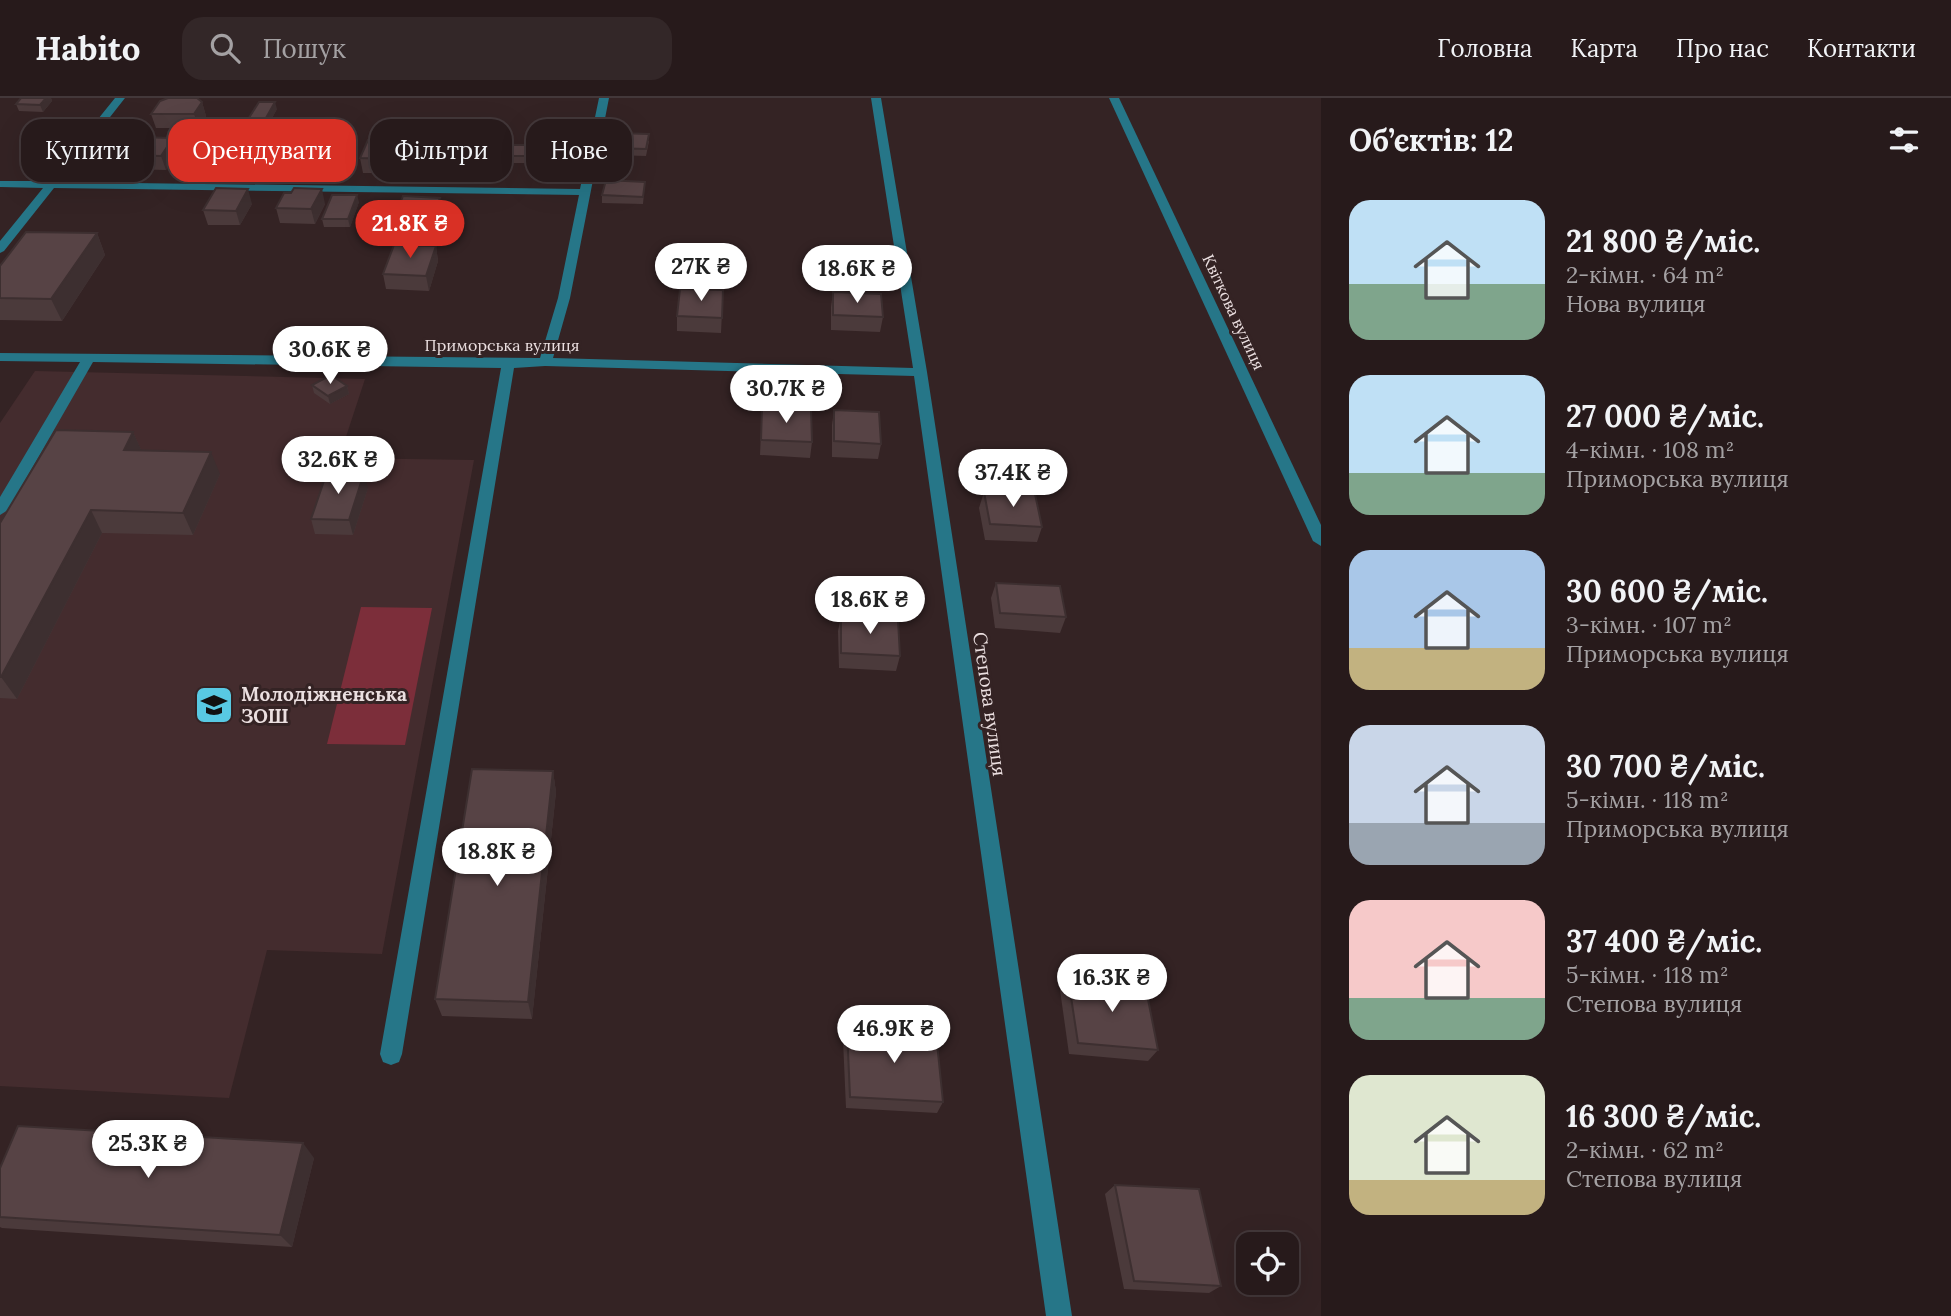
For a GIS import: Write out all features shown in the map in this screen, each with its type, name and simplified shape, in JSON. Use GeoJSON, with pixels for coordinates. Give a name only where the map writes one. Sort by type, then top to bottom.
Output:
{"type":"FeatureCollection","features":[{"type":"Feature","properties":{"kind":"street"},"geometry":{"type":"LineString","coordinates":[[0,250],[120,98]]}},
{"type":"Feature","properties":{"kind":"street"},"geometry":{"type":"LineString","coordinates":[[545,362],[564,298],[604,98]]}},
{"type":"Feature","properties":{"kind":"street","name":"Степова вулиця"},"geometry":{"type":"LineString","coordinates":[[876,98],[920,372],[1059,1316]]}},
{"type":"Feature","properties":{"kind":"street","name":"Квіткова вулиця"},"geometry":{"type":"LineString","coordinates":[[1114,98],[1321,541]]}},
{"type":"Feature","properties":{"kind":"street"},"geometry":{"type":"LineString","coordinates":[[0,184],[587,192]]}},
{"type":"Feature","properties":{"kind":"street","name":"Приморська вулиця"},"geometry":{"type":"LineString","coordinates":[[0,357],[545,362],[920,372]]}},
{"type":"Feature","properties":{"kind":"street"},"geometry":{"type":"LineString","coordinates":[[0,510],[88,359]]}},
{"type":"Feature","properties":{"kind":"street"},"geometry":{"type":"LineString","coordinates":[[391,1054],[508,363]]}},
{"type":"Feature","properties":{"kind":"shaded area","name":"Молодіжненська ЗОШ"},"geometry":{"type":"Polygon","coordinates":[[[35,371],[365,379],[339,458],[474,460],[382,954],[267,950],[229,1098],[0,1086],[0,423],[35,371]]]}},
{"type":"Feature","properties":{"kind":"shaded area"},"geometry":{"type":"Polygon","coordinates":[[[361,607],[432,608],[405,745],[327,744],[361,607]]]}},
{"type":"Feature","properties":{"kind":"building"},"geometry":{"type":"Polygon","coordinates":[[[21,98],[46,98],[40,105],[16,104],[21,98]]]}},
{"type":"Feature","properties":{"kind":"building"},"geometry":{"type":"Polygon","coordinates":[[[168,98],[197,98],[202,102],[194,114],[151,114],[160,101],[168,98]]]}},
{"type":"Feature","properties":{"kind":"building"},"geometry":{"type":"Polygon","coordinates":[[[259,102],[275,102],[265,119],[248,119],[259,102]]]}},
{"type":"Feature","properties":{"kind":"building"},"geometry":{"type":"Polygon","coordinates":[[[632,134],[649,134],[646,149],[632,149],[632,134]]]}},
{"type":"Feature","properties":{"kind":"building"},"geometry":{"type":"Polygon","coordinates":[[[154,137],[168,138],[168,146],[161,156],[154,156],[154,137]]]}},
{"type":"Feature","properties":{"kind":"building"},"geometry":{"type":"Polygon","coordinates":[[[368,140],[370,140],[370,158],[360,158],[368,140]]]}},
{"type":"Feature","properties":{"kind":"building"},"geometry":{"type":"Polygon","coordinates":[[[512,145],[526,145],[526,156],[512,156],[512,145]]]}},
{"type":"Feature","properties":{"kind":"building"},"geometry":{"type":"Polygon","coordinates":[[[605,182],[645,182],[643,197],[602,195],[605,182]]]}},
{"type":"Feature","properties":{"kind":"building"},"geometry":{"type":"Polygon","coordinates":[[[216,188],[248,189],[236,211],[203,210],[216,188]]]}},
{"type":"Feature","properties":{"kind":"building"},"geometry":{"type":"Polygon","coordinates":[[[294,188],[322,189],[311,209],[276,208],[284,193],[291,193],[294,188]]]}},
{"type":"Feature","properties":{"kind":"building"},"geometry":{"type":"Polygon","coordinates":[[[332,195],[357,195],[348,219],[322,219],[332,195]]]}},
{"type":"Feature","properties":{"kind":"building"},"geometry":{"type":"Polygon","coordinates":[[[403,196],[440,198],[433,217],[395,216],[403,196]]]}},
{"type":"Feature","properties":{"kind":"building"},"geometry":{"type":"Polygon","coordinates":[[[26,232],[97,233],[51,299],[0,298],[0,266],[26,232]]]}},
{"type":"Feature","properties":{"kind":"building"},"geometry":{"type":"Polygon","coordinates":[[[394,245],[436,246],[426,276],[383,274],[394,245]]]}},
{"type":"Feature","properties":{"kind":"building"},"geometry":{"type":"Polygon","coordinates":[[[680,289],[723,290],[722,318],[677,316],[680,289]]]}},
{"type":"Feature","properties":{"kind":"building"},"geometry":{"type":"Polygon","coordinates":[[[833,292],[881,294],[883,317],[833,315],[833,292]]]}},
{"type":"Feature","properties":{"kind":"building"},"geometry":{"type":"Polygon","coordinates":[[[331,375],[347,386],[328,396],[312,385],[331,375]]]}},
{"type":"Feature","properties":{"kind":"building"},"geometry":{"type":"Polygon","coordinates":[[[762,407],[811,409],[812,442],[761,440],[762,407]]]}},
{"type":"Feature","properties":{"kind":"building"},"geometry":{"type":"Polygon","coordinates":[[[834,410],[879,412],[881,444],[834,441],[834,410]]]}},
{"type":"Feature","properties":{"kind":"building"},"geometry":{"type":"Polygon","coordinates":[[[56,430],[133,432],[124,450],[211,452],[183,513],[91,510],[0,677],[0,523],[56,430]]]}},
{"type":"Feature","properties":{"kind":"building"},"geometry":{"type":"Polygon","coordinates":[[[327,472],[364,473],[349,520],[311,519],[327,472]]]}},
{"type":"Feature","properties":{"kind":"building"},"geometry":{"type":"Polygon","coordinates":[[[984,492],[1035,494],[1042,527],[990,524],[984,492]]]}},
{"type":"Feature","properties":{"kind":"building"},"geometry":{"type":"Polygon","coordinates":[[[996,583],[1060,586],[1066,617],[1000,613],[996,583]]]}},
{"type":"Feature","properties":{"kind":"building"},"geometry":{"type":"Polygon","coordinates":[[[841,616],[898,620],[900,656],[841,653],[841,616]]]}},
{"type":"Feature","properties":{"kind":"building"},"geometry":{"type":"Polygon","coordinates":[[[472,769],[553,771],[528,1002],[435,999],[472,769]]]}},
{"type":"Feature","properties":{"kind":"building"},"geometry":{"type":"Polygon","coordinates":[[[1068,977],[1145,984],[1158,1050],[1078,1043],[1068,977]]]}},
{"type":"Feature","properties":{"kind":"building"},"geometry":{"type":"Polygon","coordinates":[[[847,1028],[936,1033],[943,1102],[850,1097],[847,1028]]]}},
{"type":"Feature","properties":{"kind":"building"},"geometry":{"type":"Polygon","coordinates":[[[18,1126],[303,1143],[280,1235],[0,1217],[0,1168],[18,1126]]]}},
{"type":"Feature","properties":{"kind":"building"},"geometry":{"type":"Polygon","coordinates":[[[1115,1185],[1199,1189],[1221,1286],[1134,1281],[1115,1185]]]}},
{"type":"Feature","properties":{"kind":"place","name":"Молодіжненська ЗОШ"},"geometry":{"type":"Point","coordinates":[214,705]}}]}
